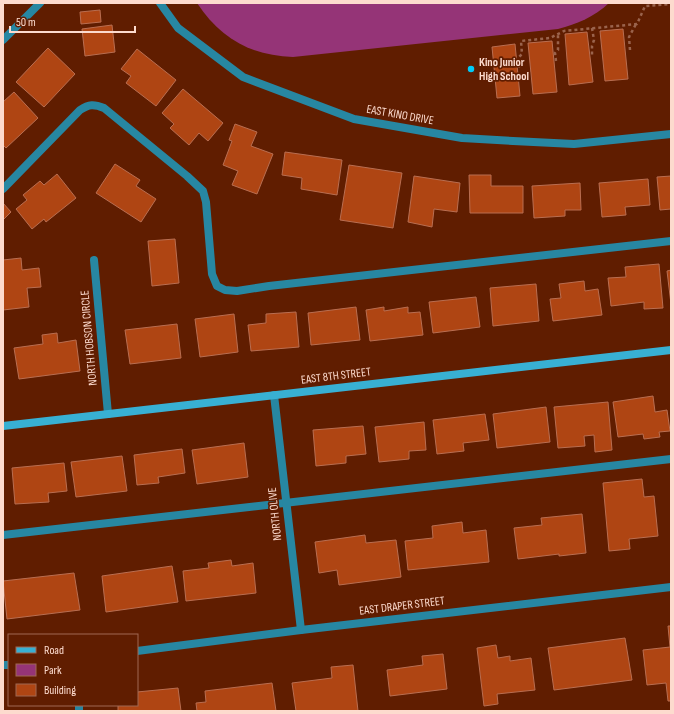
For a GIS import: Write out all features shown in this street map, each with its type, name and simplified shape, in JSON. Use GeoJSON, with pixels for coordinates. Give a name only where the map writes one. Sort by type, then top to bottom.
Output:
{"type":"FeatureCollection","features":[{"type":"Feature","properties":{"kind":"street"},"geometry":{"type":"LineString","coordinates":[[3,40],[40,3]]}},
{"type":"Feature","properties":{"kind":"street","name":"EAST KINO DRIVE"},"geometry":{"type":"LineString","coordinates":[[160,3],[178,28],[243,77],[354,119],[462,138],[574,144],[671,134]]}},
{"type":"Feature","properties":{"kind":"street"},"geometry":{"type":"LineString","coordinates":[[3,188],[80,110],[88,105],[94,104],[104,108],[187,176],[203,192],[206,202],[212,274],[217,286],[225,290],[237,291],[269,286],[671,241]]}},
{"type":"Feature","properties":{"kind":"street","name":"NORTH HOBSON CIRCLE"},"geometry":{"type":"LineString","coordinates":[[94,260],[108,414]]}},
{"type":"Feature","properties":{"kind":"street","name":"EAST 8TH STREET"},"geometry":{"type":"LineString","coordinates":[[3,426],[671,350]]}},
{"type":"Feature","properties":{"kind":"street","name":"NORTH OLIVE"},"geometry":{"type":"LineString","coordinates":[[274,395],[301,630]]}},
{"type":"Feature","properties":{"kind":"street"},"geometry":{"type":"LineString","coordinates":[[3,535],[671,459]]}},
{"type":"Feature","properties":{"kind":"street","name":"EAST DRAPER STREET"},"geometry":{"type":"LineString","coordinates":[[138,651],[671,586]]}},
{"type":"Feature","properties":{"kind":"path"},"geometry":{"type":"LineString","coordinates":[[630,50],[629,37],[645,6],[671,4]]}},
{"type":"Feature","properties":{"kind":"path"},"geometry":{"type":"LineString","coordinates":[[519,68],[518,58],[522,54],[521,41],[550,38],[564,31],[636,24]]}},
{"type":"Feature","properties":{"kind":"path"},"geometry":{"type":"LineString","coordinates":[[592,28],[594,40],[592,55]]}},
{"type":"Feature","properties":{"kind":"path"},"geometry":{"type":"LineString","coordinates":[[556,61],[555,53],[558,50],[558,34]]}},
{"type":"Feature","properties":{"kind":"green space"},"geometry":{"type":"Polygon","coordinates":[[[197,3],[609,3],[585,19],[558,29],[293,57],[263,53],[238,43],[216,26],[206,16],[197,3]]]}},
{"type":"Feature","properties":{"kind":"building"},"geometry":{"type":"Polygon","coordinates":[[[100,10],[101,22],[81,24],[80,12],[100,10]]]}},
{"type":"Feature","properties":{"kind":"building"},"geometry":{"type":"Polygon","coordinates":[[[112,25],[115,52],[85,56],[82,29],[112,25]]]}},
{"type":"Feature","properties":{"kind":"building"},"geometry":{"type":"Polygon","coordinates":[[[623,29],[628,79],[605,81],[600,31],[623,29]]]}},
{"type":"Feature","properties":{"kind":"building"},"geometry":{"type":"Polygon","coordinates":[[[587,32],[593,82],[569,85],[565,34],[587,32]]]}},
{"type":"Feature","properties":{"kind":"building"},"geometry":{"type":"Polygon","coordinates":[[[552,41],[557,92],[533,94],[528,43],[552,41]]]}},
{"type":"Feature","properties":{"kind":"building"},"geometry":{"type":"Polygon","coordinates":[[[515,44],[520,96],[497,98],[492,47],[515,44]]]}},
{"type":"Feature","properties":{"kind":"building"},"geometry":{"type":"Polygon","coordinates":[[[48,48],[75,74],[44,107],[16,82],[48,48]]]}},
{"type":"Feature","properties":{"kind":"building"},"geometry":{"type":"Polygon","coordinates":[[[137,49],[176,80],[156,106],[126,83],[131,76],[121,69],[137,49]]]}},
{"type":"Feature","properties":{"kind":"building"},"geometry":{"type":"Polygon","coordinates":[[[183,89],[223,123],[208,141],[199,133],[189,145],[170,128],[174,124],[162,113],[183,89]]]}},
{"type":"Feature","properties":{"kind":"building"},"geometry":{"type":"Polygon","coordinates":[[[14,92],[38,118],[6,148],[3,145],[3,102],[14,92]]]}},
{"type":"Feature","properties":{"kind":"building"},"geometry":{"type":"Polygon","coordinates":[[[235,124],[257,132],[251,146],[273,154],[257,194],[232,185],[238,171],[223,165],[232,141],[229,140],[235,124]]]}},
{"type":"Feature","properties":{"kind":"building"},"geometry":{"type":"Polygon","coordinates":[[[285,152],[342,160],[337,195],[301,189],[302,178],[282,175],[285,152]]]}},
{"type":"Feature","properties":{"kind":"building"},"geometry":{"type":"Polygon","coordinates":[[[115,164],[140,180],[136,186],[156,199],[141,222],[96,193],[115,164]]]}},
{"type":"Feature","properties":{"kind":"building"},"geometry":{"type":"Polygon","coordinates":[[[349,165],[402,173],[393,228],[340,220],[349,165]]]}},
{"type":"Feature","properties":{"kind":"building"},"geometry":{"type":"Polygon","coordinates":[[[57,174],[76,198],[46,222],[44,219],[32,229],[16,209],[27,200],[23,195],[40,181],[44,185],[57,174]]]}},
{"type":"Feature","properties":{"kind":"building"},"geometry":{"type":"Polygon","coordinates":[[[469,175],[491,175],[491,186],[523,186],[523,213],[470,213],[469,175]]]}},
{"type":"Feature","properties":{"kind":"building"},"geometry":{"type":"Polygon","coordinates":[[[414,176],[460,183],[457,212],[434,209],[432,227],[408,222],[414,176]]]}},
{"type":"Feature","properties":{"kind":"building"},"geometry":{"type":"Polygon","coordinates":[[[671,176],[671,209],[660,210],[657,177],[671,176]]]}},
{"type":"Feature","properties":{"kind":"building"},"geometry":{"type":"Polygon","coordinates":[[[648,179],[650,205],[625,207],[626,215],[602,217],[599,183],[648,179]]]}},
{"type":"Feature","properties":{"kind":"building"},"geometry":{"type":"Polygon","coordinates":[[[580,183],[581,210],[565,210],[565,216],[534,218],[532,186],[580,183]]]}},
{"type":"Feature","properties":{"kind":"building"},"geometry":{"type":"Polygon","coordinates":[[[3,203],[11,212],[3,220],[3,203]]]}},
{"type":"Feature","properties":{"kind":"building"},"geometry":{"type":"Polygon","coordinates":[[[175,239],[179,283],[152,286],[148,241],[175,239]]]}},
{"type":"Feature","properties":{"kind":"building"},"geometry":{"type":"Polygon","coordinates":[[[21,258],[22,270],[39,268],[41,287],[27,288],[29,307],[3,310],[3,260],[21,258]]]}},
{"type":"Feature","properties":{"kind":"building"},"geometry":{"type":"Polygon","coordinates":[[[659,264],[663,308],[644,309],[644,302],[611,306],[608,278],[626,277],[625,267],[659,264]]]}},
{"type":"Feature","properties":{"kind":"building"},"geometry":{"type":"Polygon","coordinates":[[[671,270],[671,304],[667,271],[671,270]]]}},
{"type":"Feature","properties":{"kind":"building"},"geometry":{"type":"Polygon","coordinates":[[[584,281],[585,291],[598,289],[602,315],[553,321],[550,299],[561,298],[559,284],[584,281]]]}},
{"type":"Feature","properties":{"kind":"building"},"geometry":{"type":"Polygon","coordinates":[[[536,284],[539,321],[493,326],[490,288],[536,284]]]}},
{"type":"Feature","properties":{"kind":"building"},"geometry":{"type":"Polygon","coordinates":[[[476,297],[480,327],[433,333],[429,302],[476,297]]]}},
{"type":"Feature","properties":{"kind":"building"},"geometry":{"type":"Polygon","coordinates":[[[356,307],[360,340],[311,345],[308,313],[356,307]]]}},
{"type":"Feature","properties":{"kind":"building"},"geometry":{"type":"Polygon","coordinates":[[[384,307],[384,311],[408,307],[408,313],[420,312],[423,335],[370,341],[366,310],[384,307]]]}},
{"type":"Feature","properties":{"kind":"building"},"geometry":{"type":"Polygon","coordinates":[[[296,312],[299,347],[251,351],[248,325],[266,323],[266,314],[296,312]]]}},
{"type":"Feature","properties":{"kind":"building"},"geometry":{"type":"Polygon","coordinates":[[[234,314],[238,352],[200,357],[195,319],[234,314]]]}},
{"type":"Feature","properties":{"kind":"building"},"geometry":{"type":"Polygon","coordinates":[[[177,324],[181,358],[130,364],[125,330],[177,324]]]}},
{"type":"Feature","properties":{"kind":"building"},"geometry":{"type":"Polygon","coordinates":[[[57,333],[58,343],[76,340],[80,371],[19,379],[14,348],[43,344],[42,335],[57,333]]]}},
{"type":"Feature","properties":{"kind":"building"},"geometry":{"type":"Polygon","coordinates":[[[653,396],[655,412],[667,410],[670,431],[659,432],[660,437],[644,439],[643,434],[618,437],[613,402],[653,396]]]}},
{"type":"Feature","properties":{"kind":"building"},"geometry":{"type":"Polygon","coordinates":[[[608,402],[612,450],[595,452],[594,435],[584,436],[585,446],[558,448],[554,407],[608,402]]]}},
{"type":"Feature","properties":{"kind":"building"},"geometry":{"type":"Polygon","coordinates":[[[546,407],[550,442],[497,448],[493,414],[546,407]]]}},
{"type":"Feature","properties":{"kind":"building"},"geometry":{"type":"Polygon","coordinates":[[[485,414],[489,440],[463,443],[464,451],[437,454],[433,420],[485,414]]]}},
{"type":"Feature","properties":{"kind":"building"},"geometry":{"type":"Polygon","coordinates":[[[424,422],[426,450],[409,451],[409,459],[379,462],[375,427],[424,422]]]}},
{"type":"Feature","properties":{"kind":"building"},"geometry":{"type":"Polygon","coordinates":[[[363,426],[366,454],[346,456],[346,463],[316,466],[313,430],[363,426]]]}},
{"type":"Feature","properties":{"kind":"building"},"geometry":{"type":"Polygon","coordinates":[[[244,443],[248,477],[197,484],[192,450],[244,443]]]}},
{"type":"Feature","properties":{"kind":"building"},"geometry":{"type":"Polygon","coordinates":[[[182,449],[185,473],[158,477],[159,483],[137,485],[134,455],[182,449]]]}},
{"type":"Feature","properties":{"kind":"building"},"geometry":{"type":"Polygon","coordinates":[[[122,456],[127,491],[76,497],[71,462],[122,456]]]}},
{"type":"Feature","properties":{"kind":"building"},"geometry":{"type":"Polygon","coordinates":[[[64,463],[67,491],[48,493],[49,502],[15,504],[12,468],[64,463]]]}},
{"type":"Feature","properties":{"kind":"building"},"geometry":{"type":"Polygon","coordinates":[[[642,479],[644,497],[654,496],[658,536],[629,539],[630,549],[609,551],[603,483],[642,479]]]}},
{"type":"Feature","properties":{"kind":"building"},"geometry":{"type":"Polygon","coordinates":[[[582,514],[586,553],[559,556],[559,554],[518,559],[514,528],[542,525],[541,518],[582,514]]]}},
{"type":"Feature","properties":{"kind":"building"},"geometry":{"type":"Polygon","coordinates":[[[462,522],[463,533],[486,530],[489,562],[408,570],[405,541],[433,538],[432,526],[462,522]]]}},
{"type":"Feature","properties":{"kind":"building"},"geometry":{"type":"Polygon","coordinates":[[[365,535],[366,543],[396,540],[401,577],[339,585],[337,570],[319,573],[315,542],[365,535]]]}},
{"type":"Feature","properties":{"kind":"building"},"geometry":{"type":"Polygon","coordinates":[[[231,560],[232,566],[253,563],[256,593],[186,601],[183,571],[209,568],[208,563],[231,560]]]}},
{"type":"Feature","properties":{"kind":"building"},"geometry":{"type":"Polygon","coordinates":[[[172,566],[178,602],[106,612],[102,576],[172,566]]]}},
{"type":"Feature","properties":{"kind":"building"},"geometry":{"type":"Polygon","coordinates":[[[74,573],[80,610],[7,619],[3,581],[74,573]]]}},
{"type":"Feature","properties":{"kind":"building"},"geometry":{"type":"Polygon","coordinates":[[[668,626],[671,626],[671,701],[668,701],[666,683],[647,685],[643,650],[670,647],[668,626]]]}},
{"type":"Feature","properties":{"kind":"building"},"geometry":{"type":"Polygon","coordinates":[[[625,638],[632,680],[554,690],[548,648],[625,638]]]}},
{"type":"Feature","properties":{"kind":"building"},"geometry":{"type":"Polygon","coordinates":[[[496,645],[498,658],[510,656],[510,661],[531,658],[535,690],[497,694],[498,704],[484,706],[477,648],[496,645]]]}},
{"type":"Feature","properties":{"kind":"building"},"geometry":{"type":"Polygon","coordinates":[[[443,654],[447,689],[390,696],[387,670],[423,665],[422,656],[443,654]]]}},
{"type":"Feature","properties":{"kind":"building"},"geometry":{"type":"Polygon","coordinates":[[[353,665],[358,711],[296,711],[292,683],[332,678],[331,667],[353,665]]]}},
{"type":"Feature","properties":{"kind":"building"},"geometry":{"type":"Polygon","coordinates":[[[272,683],[276,711],[197,711],[196,703],[206,702],[205,691],[272,683]]]}},
{"type":"Feature","properties":{"kind":"building"},"geometry":{"type":"Polygon","coordinates":[[[178,688],[181,711],[118,711],[118,706],[138,706],[138,692],[178,688]]]}},
{"type":"Feature","properties":{"kind":"place","name":"Kino Junior High School"},"geometry":{"type":"Point","coordinates":[471,69]}}]}
